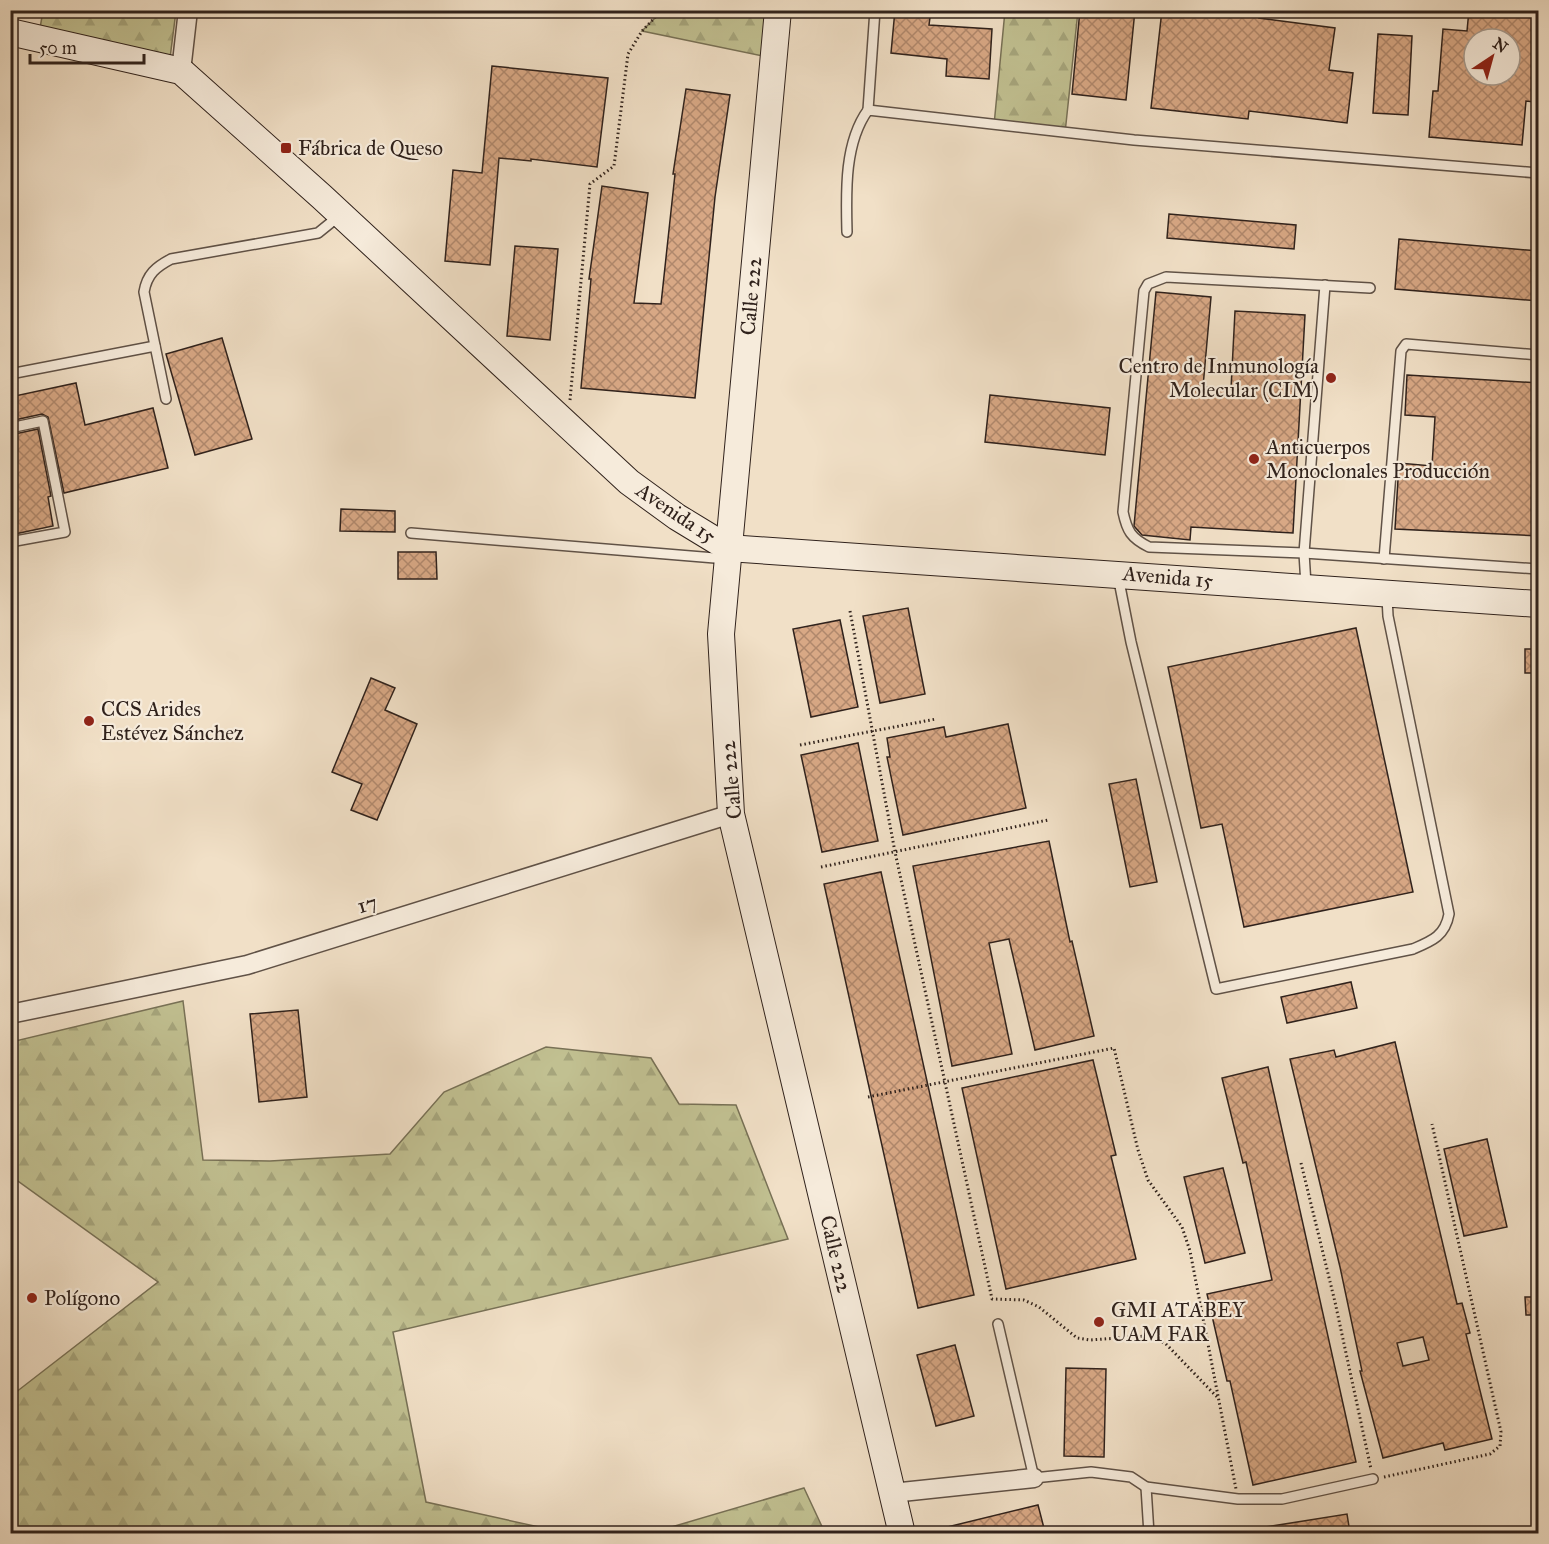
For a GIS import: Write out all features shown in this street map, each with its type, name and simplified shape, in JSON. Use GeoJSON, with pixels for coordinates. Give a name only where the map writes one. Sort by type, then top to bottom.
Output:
{"type":"FeatureCollection","features":[{"type":"Feature","properties":{"kind":"street"},"geometry":{"type":"LineString","coordinates":[[181,71],[188,10]]}},
{"type":"Feature","properties":{"kind":"street","name":"Calle 222"},"geometry":{"type":"LineString","coordinates":[[778,10],[721,634],[731,814],[902,1533]]}},
{"type":"Feature","properties":{"kind":"street","name":"Avenida 15"},"geometry":{"type":"LineString","coordinates":[[10,32],[181,71],[341,215],[629,482],[727,553],[1118,573],[1539,604]]}},
{"type":"Feature","properties":{"kind":"street","name":"17"},"geometry":{"type":"LineString","coordinates":[[10,1014],[247,965],[731,814]]}},
{"type":"Feature","properties":{"kind":"street"},"geometry":{"type":"LineString","coordinates":[[892,1493],[1034,1478]]}},
{"type":"Feature","properties":{"kind":"lane"},"geometry":{"type":"LineString","coordinates":[[847,232],[846,194],[853,145],[860,121],[868,110],[875,10]]}},
{"type":"Feature","properties":{"kind":"lane"},"geometry":{"type":"LineString","coordinates":[[868,110],[1134,140],[1539,173]]}},
{"type":"Feature","properties":{"kind":"lane"},"geometry":{"type":"LineString","coordinates":[[166,399],[144,292],[146,281],[156,268],[171,259],[318,233],[341,215]]}},
{"type":"Feature","properties":{"kind":"lane"},"geometry":{"type":"LineString","coordinates":[[1370,288],[1166,278],[1148,284],[1144,291],[1123,512],[1126,529],[1135,540],[1149,547],[1304,553],[1539,569]]}},
{"type":"Feature","properties":{"kind":"lane"},"geometry":{"type":"LineString","coordinates":[[1306,588],[1304,553],[1325,285]]}},
{"type":"Feature","properties":{"kind":"lane"},"geometry":{"type":"LineString","coordinates":[[1384,559],[1401,351],[1406,344],[1539,355]]}},
{"type":"Feature","properties":{"kind":"lane"},"geometry":{"type":"LineString","coordinates":[[10,374],[155,346]]}},
{"type":"Feature","properties":{"kind":"lane"},"geometry":{"type":"LineString","coordinates":[[10,428],[43,421],[65,532],[10,542]]}},
{"type":"Feature","properties":{"kind":"lane"},"geometry":{"type":"LineString","coordinates":[[411,533],[727,553]]}},
{"type":"Feature","properties":{"kind":"lane"},"geometry":{"type":"LineString","coordinates":[[1118,573],[1131,642],[1216,989],[1413,949],[1438,938],[1447,925],[1449,914],[1388,616],[1387,594]]}},
{"type":"Feature","properties":{"kind":"lane"},"geometry":{"type":"LineString","coordinates":[[998,1323],[1034,1478],[1090,1472],[1131,1478],[1146,1487],[1238,1499],[1282,1499],[1373,1479]]}},
{"type":"Feature","properties":{"kind":"lane"},"geometry":{"type":"LineString","coordinates":[[1146,1487],[1149,1533]]}},
{"type":"Feature","properties":{"kind":"path"},"geometry":{"type":"LineString","coordinates":[[557,416],[570,400],[590,184],[614,166],[628,54],[642,31],[662,10]]}},
{"type":"Feature","properties":{"kind":"path"},"geometry":{"type":"LineString","coordinates":[[850,611],[895,852],[992,1299],[1024,1300],[1039,1307],[1077,1338],[1090,1341],[1146,1335],[1165,1343],[1219,1399]]}},
{"type":"Feature","properties":{"kind":"path"},"geometry":{"type":"LineString","coordinates":[[800,745],[936,719]]}},
{"type":"Feature","properties":{"kind":"path"},"geometry":{"type":"LineString","coordinates":[[821,867],[1048,820]]}},
{"type":"Feature","properties":{"kind":"path"},"geometry":{"type":"LineString","coordinates":[[868,1097],[1114,1048],[1138,1150],[1148,1179],[1182,1227],[1190,1251],[1238,1499]]}},
{"type":"Feature","properties":{"kind":"path"},"geometry":{"type":"LineString","coordinates":[[1301,1163],[1335,1302],[1373,1479],[1490,1454],[1500,1446],[1501,1432],[1432,1124]]}},
{"type":"Feature","properties":{"kind":"green space"},"geometry":{"type":"Polygon","coordinates":[[[43,11],[176,11],[170,58],[40,28],[43,11]]]}},
{"type":"Feature","properties":{"kind":"green space"},"geometry":{"type":"Polygon","coordinates":[[[662,11],[778,11],[773,58],[642,31],[662,11]]]}},
{"type":"Feature","properties":{"kind":"green space"},"geometry":{"type":"Polygon","coordinates":[[[1005,11],[1078,11],[1065,133],[994,125],[1005,11]]]}},
{"type":"Feature","properties":{"kind":"green space"},"geometry":{"type":"Polygon","coordinates":[[[183,1001],[203,1160],[270,1161],[390,1154],[444,1092],[546,1047],[651,1058],[679,1104],[736,1105],[788,1239],[393,1332],[426,1502],[566,1533],[11,1533],[11,1396],[158,1282],[11,1176],[11,1042],[183,1001]]]}},
{"type":"Feature","properties":{"kind":"green space"},"geometry":{"type":"Polygon","coordinates":[[[804,1488],[825,1533],[651,1533],[804,1488]]]}},
{"type":"Feature","properties":{"kind":"building"},"geometry":{"type":"Polygon","coordinates":[[[895,10],[931,10],[929,25],[992,29],[989,79],[946,76],[947,59],[891,53],[895,10]]]}},
{"type":"Feature","properties":{"kind":"building"},"geometry":{"type":"Polygon","coordinates":[[[1080,10],[1135,10],[1126,100],[1072,94],[1080,10]]]}},
{"type":"Feature","properties":{"kind":"building"},"geometry":{"type":"Polygon","coordinates":[[[1162,10],[1260,10],[1259,18],[1335,28],[1329,70],[1353,73],[1347,123],[1249,111],[1248,119],[1151,108],[1162,10]]]}},
{"type":"Feature","properties":{"kind":"building"},"geometry":{"type":"Polygon","coordinates":[[[1469,10],[1539,10],[1534,102],[1526,101],[1522,145],[1429,137],[1433,91],[1438,91],[1443,29],[1462,31],[1462,87],[1522,87],[1522,27],[1467,27],[1469,10]]]}},
{"type":"Feature","properties":{"kind":"building"},"geometry":{"type":"Polygon","coordinates":[[[1378,34],[1412,36],[1408,115],[1373,113],[1378,34]]]}},
{"type":"Feature","properties":{"kind":"building"},"geometry":{"type":"Polygon","coordinates":[[[492,66],[608,78],[597,167],[531,159],[531,161],[499,158],[490,265],[445,261],[453,170],[482,173],[492,66]]]}},
{"type":"Feature","properties":{"kind":"building"},"geometry":{"type":"Polygon","coordinates":[[[686,89],[730,95],[715,197],[695,398],[581,388],[591,279],[589,279],[602,186],[648,193],[634,303],[661,304],[675,174],[673,174],[686,89]]]}},
{"type":"Feature","properties":{"kind":"building"},"geometry":{"type":"Polygon","coordinates":[[[1169,214],[1296,225],[1294,249],[1167,238],[1169,214]]]}},
{"type":"Feature","properties":{"kind":"building"},"geometry":{"type":"Polygon","coordinates":[[[1399,239],[1539,251],[1539,301],[1395,289],[1399,239]]]}},
{"type":"Feature","properties":{"kind":"building"},"geometry":{"type":"Polygon","coordinates":[[[515,246],[558,249],[550,340],[507,336],[515,246]]]}},
{"type":"Feature","properties":{"kind":"building"},"geometry":{"type":"Polygon","coordinates":[[[1156,292],[1211,297],[1203,387],[1231,389],[1235,311],[1305,315],[1293,533],[1191,527],[1190,540],[1142,535],[1134,526],[1156,292]]]}},
{"type":"Feature","properties":{"kind":"building"},"geometry":{"type":"Polygon","coordinates":[[[222,338],[252,439],[195,455],[166,354],[222,338]]]}},
{"type":"Feature","properties":{"kind":"building"},"geometry":{"type":"Polygon","coordinates":[[[1407,375],[1539,383],[1539,536],[1395,529],[1399,463],[1432,466],[1435,417],[1405,415],[1407,375]]]}},
{"type":"Feature","properties":{"kind":"building"},"geometry":{"type":"Polygon","coordinates":[[[76,383],[85,425],[153,408],[168,468],[64,493],[48,417],[42,414],[10,421],[10,397],[76,383]]]}},
{"type":"Feature","properties":{"kind":"building"},"geometry":{"type":"Polygon","coordinates":[[[990,395],[1110,408],[1105,455],[985,442],[990,395]]]}},
{"type":"Feature","properties":{"kind":"building"},"geometry":{"type":"Polygon","coordinates":[[[38,429],[51,496],[48,497],[53,526],[10,535],[10,435],[38,429]]]}},
{"type":"Feature","properties":{"kind":"building"},"geometry":{"type":"Polygon","coordinates":[[[341,509],[395,511],[395,532],[340,531],[341,509]]]}},
{"type":"Feature","properties":{"kind":"building"},"geometry":{"type":"Polygon","coordinates":[[[398,552],[436,552],[437,579],[398,579],[398,552]]]}},
{"type":"Feature","properties":{"kind":"building"},"geometry":{"type":"Polygon","coordinates":[[[908,608],[925,694],[880,703],[863,616],[908,608]]]}},
{"type":"Feature","properties":{"kind":"building"},"geometry":{"type":"Polygon","coordinates":[[[840,620],[858,707],[811,717],[793,629],[840,620]]]}},
{"type":"Feature","properties":{"kind":"building"},"geometry":{"type":"Polygon","coordinates":[[[1356,628],[1413,892],[1244,927],[1222,824],[1201,828],[1168,667],[1356,628]]]}},
{"type":"Feature","properties":{"kind":"building"},"geometry":{"type":"Polygon","coordinates":[[[1525,649],[1539,649],[1539,673],[1525,673],[1525,649]]]}},
{"type":"Feature","properties":{"kind":"building"},"geometry":{"type":"Polygon","coordinates":[[[371,678],[395,688],[385,710],[417,724],[377,820],[351,810],[362,784],[332,772],[371,678]]]}},
{"type":"Feature","properties":{"kind":"building"},"geometry":{"type":"Polygon","coordinates":[[[1008,724],[1026,808],[903,835],[887,757],[890,757],[887,738],[944,727],[946,737],[1008,724]]]}},
{"type":"Feature","properties":{"kind":"building"},"geometry":{"type":"Polygon","coordinates":[[[858,743],[878,841],[822,852],[801,755],[858,743]]]}},
{"type":"Feature","properties":{"kind":"building"},"geometry":{"type":"Polygon","coordinates":[[[1136,779],[1157,882],[1130,887],[1109,784],[1136,779]]]}},
{"type":"Feature","properties":{"kind":"building"},"geometry":{"type":"Polygon","coordinates":[[[1049,841],[1070,942],[1072,941],[1094,1036],[1035,1050],[1009,939],[989,943],[1012,1054],[952,1066],[913,866],[1049,841]]]}},
{"type":"Feature","properties":{"kind":"building"},"geometry":{"type":"Polygon","coordinates":[[[881,872],[974,1295],[918,1308],[824,884],[881,872]]]}},
{"type":"Feature","properties":{"kind":"building"},"geometry":{"type":"Polygon","coordinates":[[[1351,982],[1357,1008],[1287,1023],[1281,997],[1351,982]]]}},
{"type":"Feature","properties":{"kind":"building"},"geometry":{"type":"Polygon","coordinates":[[[298,1010],[307,1097],[259,1102],[250,1014],[298,1010]]]}},
{"type":"Feature","properties":{"kind":"building"},"geometry":{"type":"Polygon","coordinates":[[[1395,1042],[1457,1304],[1462,1303],[1470,1333],[1466,1334],[1492,1439],[1445,1450],[1443,1443],[1383,1458],[1360,1371],[1362,1371],[1340,1267],[1290,1059],[1334,1050],[1336,1057],[1395,1042]],[[1423,1337],[1397,1343],[1403,1366],[1429,1360],[1423,1337]]]}},
{"type":"Feature","properties":{"kind":"building"},"geometry":{"type":"Polygon","coordinates":[[[1093,1060],[1116,1155],[1111,1156],[1136,1259],[1006,1289],[962,1088],[1093,1060]]]}},
{"type":"Feature","properties":{"kind":"building"},"geometry":{"type":"Polygon","coordinates":[[[1268,1067],[1356,1462],[1253,1485],[1230,1381],[1227,1381],[1207,1294],[1272,1280],[1246,1162],[1243,1163],[1222,1078],[1268,1067]]]}},
{"type":"Feature","properties":{"kind":"building"},"geometry":{"type":"Polygon","coordinates":[[[1487,1139],[1507,1227],[1464,1236],[1444,1149],[1487,1139]]]}},
{"type":"Feature","properties":{"kind":"building"},"geometry":{"type":"Polygon","coordinates":[[[1223,1168],[1245,1253],[1205,1263],[1184,1177],[1223,1168]]]}},
{"type":"Feature","properties":{"kind":"building"},"geometry":{"type":"Polygon","coordinates":[[[1525,1297],[1539,1297],[1539,1315],[1526,1315],[1525,1297]]]}},
{"type":"Feature","properties":{"kind":"building"},"geometry":{"type":"Polygon","coordinates":[[[955,1345],[974,1416],[936,1426],[917,1355],[955,1345]]]}},
{"type":"Feature","properties":{"kind":"building"},"geometry":{"type":"Polygon","coordinates":[[[1066,1368],[1106,1369],[1104,1457],[1064,1456],[1066,1368]]]}},
{"type":"Feature","properties":{"kind":"building"},"geometry":{"type":"Polygon","coordinates":[[[1038,1505],[1045,1532],[940,1533],[939,1529],[1038,1505]]]}},
{"type":"Feature","properties":{"kind":"building"},"geometry":{"type":"Polygon","coordinates":[[[1347,1514],[1350,1533],[1266,1533],[1266,1527],[1347,1514]]]}},
{"type":"Feature","properties":{"kind":"place","name":"Fábrica de Queso"},"geometry":{"type":"Point","coordinates":[286,148]}},
{"type":"Feature","properties":{"kind":"place","name":"Centro de Inmunología Molecular (CIM)"},"geometry":{"type":"Point","coordinates":[1331,378]}},
{"type":"Feature","properties":{"kind":"place","name":"Anticuerpos Monoclonales Producción"},"geometry":{"type":"Point","coordinates":[1254,459]}},
{"type":"Feature","properties":{"kind":"place","name":"CCS Arides Estévez Sánchez"},"geometry":{"type":"Point","coordinates":[89,721]}},
{"type":"Feature","properties":{"kind":"place","name":"Polígono"},"geometry":{"type":"Point","coordinates":[32,1298]}},
{"type":"Feature","properties":{"kind":"place","name":"GMI ATABEY UAM FAR"},"geometry":{"type":"Point","coordinates":[1099,1322]}}]}
